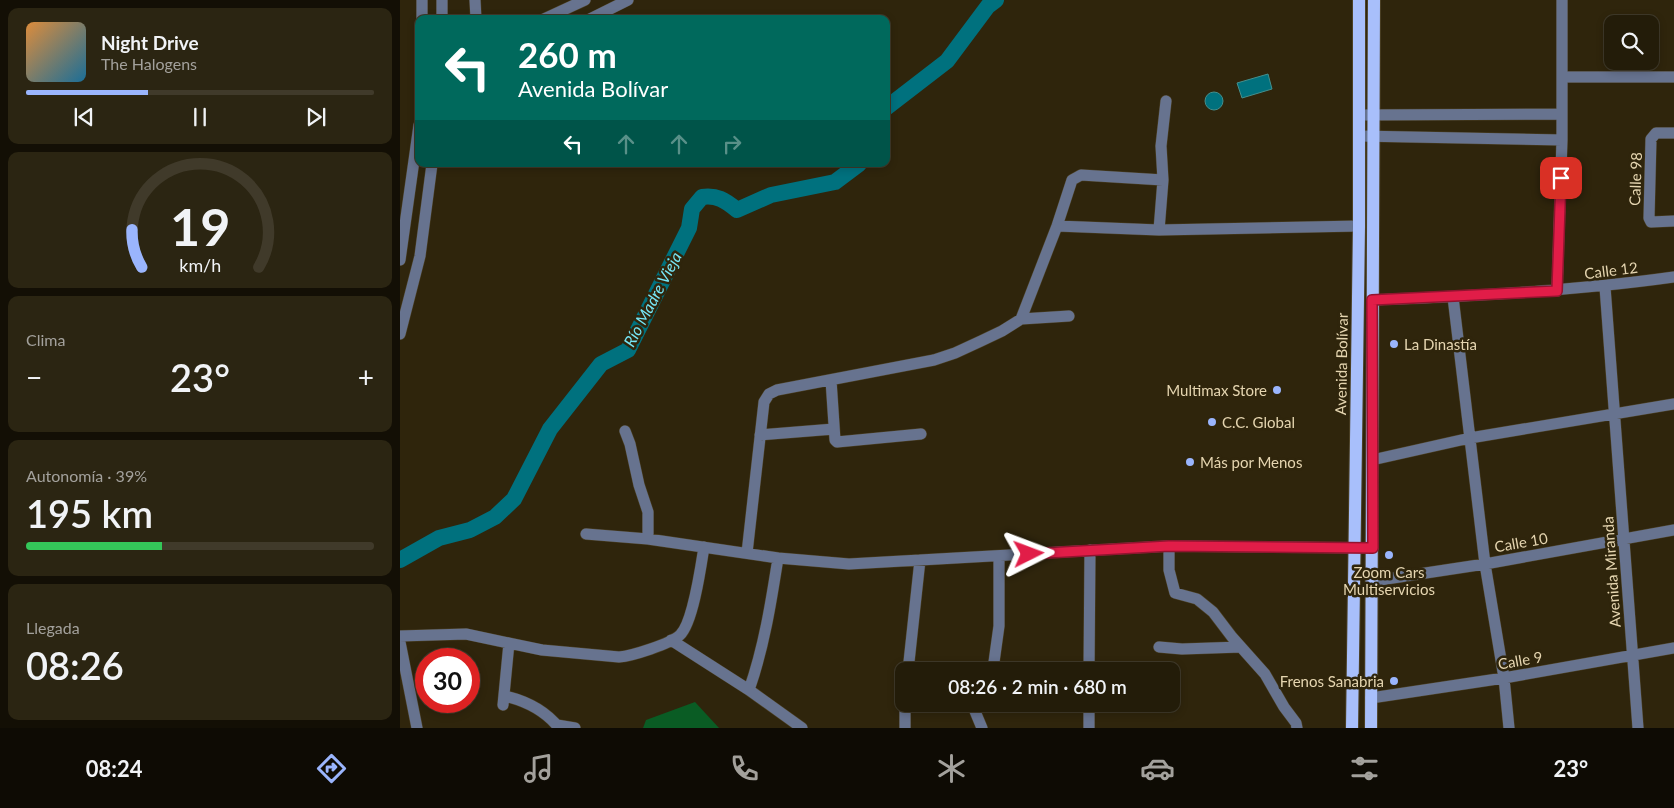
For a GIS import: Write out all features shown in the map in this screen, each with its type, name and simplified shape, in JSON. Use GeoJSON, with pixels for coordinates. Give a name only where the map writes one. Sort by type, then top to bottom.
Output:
{"type":"FeatureCollection","features":[{"type":"Feature","properties":{"kind":"main road","name":"Avenida Bolívar"},"geometry":{"type":"LineString","coordinates":[[1352,728],[1359,226],[1359,0]]}},
{"type":"Feature","properties":{"kind":"main road","name":"Avenida Bolívar"},"geometry":{"type":"LineString","coordinates":[[1371,728],[1374,0]]}},
{"type":"Feature","properties":{"kind":"street"},"geometry":{"type":"LineString","coordinates":[[422,0],[422,15]]}},
{"type":"Feature","properties":{"kind":"street"},"geometry":{"type":"LineString","coordinates":[[442,0],[442,15]]}},
{"type":"Feature","properties":{"kind":"street"},"geometry":{"type":"LineString","coordinates":[[475,0],[476,15]]}},
{"type":"Feature","properties":{"kind":"street"},"geometry":{"type":"LineString","coordinates":[[553,15],[585,0]]}},
{"type":"Feature","properties":{"kind":"street"},"geometry":{"type":"LineString","coordinates":[[598,15],[628,0]]}},
{"type":"Feature","properties":{"kind":"street"},"geometry":{"type":"LineString","coordinates":[[1557,291],[1562,140],[1562,0]]}},
{"type":"Feature","properties":{"kind":"street"},"geometry":{"type":"LineString","coordinates":[[1562,77],[1674,77]]}},
{"type":"Feature","properties":{"kind":"street"},"geometry":{"type":"LineString","coordinates":[[1160,230],[1163,180],[1161,146],[1166,101]]}},
{"type":"Feature","properties":{"kind":"street"},"geometry":{"type":"LineString","coordinates":[[1359,115],[1562,114]]}},
{"type":"Feature","properties":{"kind":"street","name":"Calle 98"},"geometry":{"type":"LineString","coordinates":[[1674,133],[1656,133],[1651,139],[1649,218],[1651,222],[1674,221]]}},
{"type":"Feature","properties":{"kind":"street"},"geometry":{"type":"LineString","coordinates":[[1359,136],[1562,140]]}},
{"type":"Feature","properties":{"kind":"street"},"geometry":{"type":"LineString","coordinates":[[400,260],[415,153]]}},
{"type":"Feature","properties":{"kind":"street"},"geometry":{"type":"LineString","coordinates":[[400,334],[420,256],[432,167]]}},
{"type":"Feature","properties":{"kind":"street"},"geometry":{"type":"LineString","coordinates":[[1021,319],[1057,226],[1072,180],[1081,175],[1163,180]]}},
{"type":"Feature","properties":{"kind":"street"},"geometry":{"type":"LineString","coordinates":[[1057,226],[1160,230],[1359,226]]}},
{"type":"Feature","properties":{"kind":"street","name":"Calle 12"},"geometry":{"type":"LineString","coordinates":[[1372,300],[1557,291],[1606,287],[1674,277]]}},
{"type":"Feature","properties":{"kind":"street","name":"Avenida Miranda"},"geometry":{"type":"LineString","coordinates":[[1606,287],[1638,728]]}},
{"type":"Feature","properties":{"kind":"street"},"geometry":{"type":"LineString","coordinates":[[1453,297],[1485,564],[1504,678],[1509,728]]}},
{"type":"Feature","properties":{"kind":"street"},"geometry":{"type":"LineString","coordinates":[[747,553],[764,402],[769,394],[777,390],[934,360],[981,341],[1021,319],[1069,316]]}},
{"type":"Feature","properties":{"kind":"street"},"geometry":{"type":"LineString","coordinates":[[831,380],[835,440],[839,443],[921,434]]}},
{"type":"Feature","properties":{"kind":"street"},"geometry":{"type":"LineString","coordinates":[[1372,460],[1470,438],[1674,404]]}},
{"type":"Feature","properties":{"kind":"street"},"geometry":{"type":"LineString","coordinates":[[760,435],[834,429]]}},
{"type":"Feature","properties":{"kind":"street"},"geometry":{"type":"LineString","coordinates":[[625,431],[648,512],[648,539]]}},
{"type":"Feature","properties":{"kind":"street","name":"Calle 10"},"geometry":{"type":"LineString","coordinates":[[1373,581],[1485,564],[1674,530]]}},
{"type":"Feature","properties":{"kind":"street"},"geometry":{"type":"LineString","coordinates":[[586,534],[648,539],[778,558],[849,564],[1169,546],[1373,548]]}},
{"type":"Feature","properties":{"kind":"street"},"geometry":{"type":"LineString","coordinates":[[1169,546],[1169,570],[1175,593],[1203,602],[1265,674],[1284,707],[1296,723],[1297,728]]}},
{"type":"Feature","properties":{"kind":"street"},"geometry":{"type":"LineString","coordinates":[[400,636],[466,634],[542,650],[619,657],[629,656],[680,635],[686,626],[697,586],[704,547]]}},
{"type":"Feature","properties":{"kind":"street"},"geometry":{"type":"LineString","coordinates":[[1089,662],[1090,550]]}},
{"type":"Feature","properties":{"kind":"street"},"geometry":{"type":"LineString","coordinates":[[994,662],[999,626],[998,556]]}},
{"type":"Feature","properties":{"kind":"street"},"geometry":{"type":"LineString","coordinates":[[749,690],[758,664],[769,614],[778,558]]}},
{"type":"Feature","properties":{"kind":"street"},"geometry":{"type":"LineString","coordinates":[[909,662],[920,560]]}},
{"type":"Feature","properties":{"kind":"street"},"geometry":{"type":"LineString","coordinates":[[671,640],[749,690],[802,728]]}},
{"type":"Feature","properties":{"kind":"street"},"geometry":{"type":"LineString","coordinates":[[400,642],[417,728]]}},
{"type":"Feature","properties":{"kind":"street"},"geometry":{"type":"LineString","coordinates":[[509,643],[504,701],[523,700],[536,708],[558,727],[575,728]]}},
{"type":"Feature","properties":{"kind":"street"},"geometry":{"type":"LineString","coordinates":[[1159,647],[1182,649],[1241,647]]}},
{"type":"Feature","properties":{"kind":"street","name":"Calle 9"},"geometry":{"type":"LineString","coordinates":[[1371,698],[1504,678],[1674,648]]}},
{"type":"Feature","properties":{"kind":"street"},"geometry":{"type":"LineString","coordinates":[[905,712],[905,728]]}},
{"type":"Feature","properties":{"kind":"street"},"geometry":{"type":"LineString","coordinates":[[975,712],[982,728]]}},
{"type":"Feature","properties":{"kind":"street"},"geometry":{"type":"LineString","coordinates":[[1089,712],[1089,728]]}},
{"type":"Feature","properties":{"kind":"green space"},"geometry":{"type":"Polygon","coordinates":[[[695,702],[719,728],[643,728],[646,720],[695,702]]]}},
{"type":"Feature","properties":{"kind":"water"},"geometry":{"type":"Polygon","coordinates":[[[1268,74],[1272,89],[1242,98],[1237,83],[1268,74]]]}},
{"type":"Feature","properties":{"kind":"water"},"geometry":{"type":"Polygon","coordinates":[[[1214,92],[1220,95],[1223,101],[1220,107],[1214,110],[1208,107],[1205,101],[1208,95],[1214,92]]]}},
{"type":"Feature","properties":{"kind":"waterway","name":"Río Madre Vieja"},"geometry":{"type":"LineString","coordinates":[[890,105],[947,61],[988,6],[996,0]]}},
{"type":"Feature","properties":{"kind":"waterway","name":"Río Madre Vieja"},"geometry":{"type":"LineString","coordinates":[[400,560],[439,538],[470,530],[495,517],[514,499],[550,429],[601,364],[628,350],[689,228],[692,209],[702,197],[721,199],[737,210],[771,195],[835,182],[855,167]]}},
{"type":"Feature","properties":{"kind":"place","name":"La Dinastía"},"geometry":{"type":"Point","coordinates":[1394,344]}},
{"type":"Feature","properties":{"kind":"place","name":"Multimax Store"},"geometry":{"type":"Point","coordinates":[1277,390]}},
{"type":"Feature","properties":{"kind":"place","name":"C.C. Global"},"geometry":{"type":"Point","coordinates":[1212,422]}},
{"type":"Feature","properties":{"kind":"place","name":"Más por Menos"},"geometry":{"type":"Point","coordinates":[1190,462]}},
{"type":"Feature","properties":{"kind":"place","name":"Zoom Cars Multiservicios"},"geometry":{"type":"Point","coordinates":[1389,555]}},
{"type":"Feature","properties":{"kind":"place","name":"Frenos Sanabria"},"geometry":{"type":"Point","coordinates":[1394,681]}},
{"type":"Feature","properties":{"kind":"route"},"geometry":{"type":"LineString","coordinates":[[1029,554],[1169,546],[1373,548],[1372,300],[1557,291],[1561,178]]}}]}
